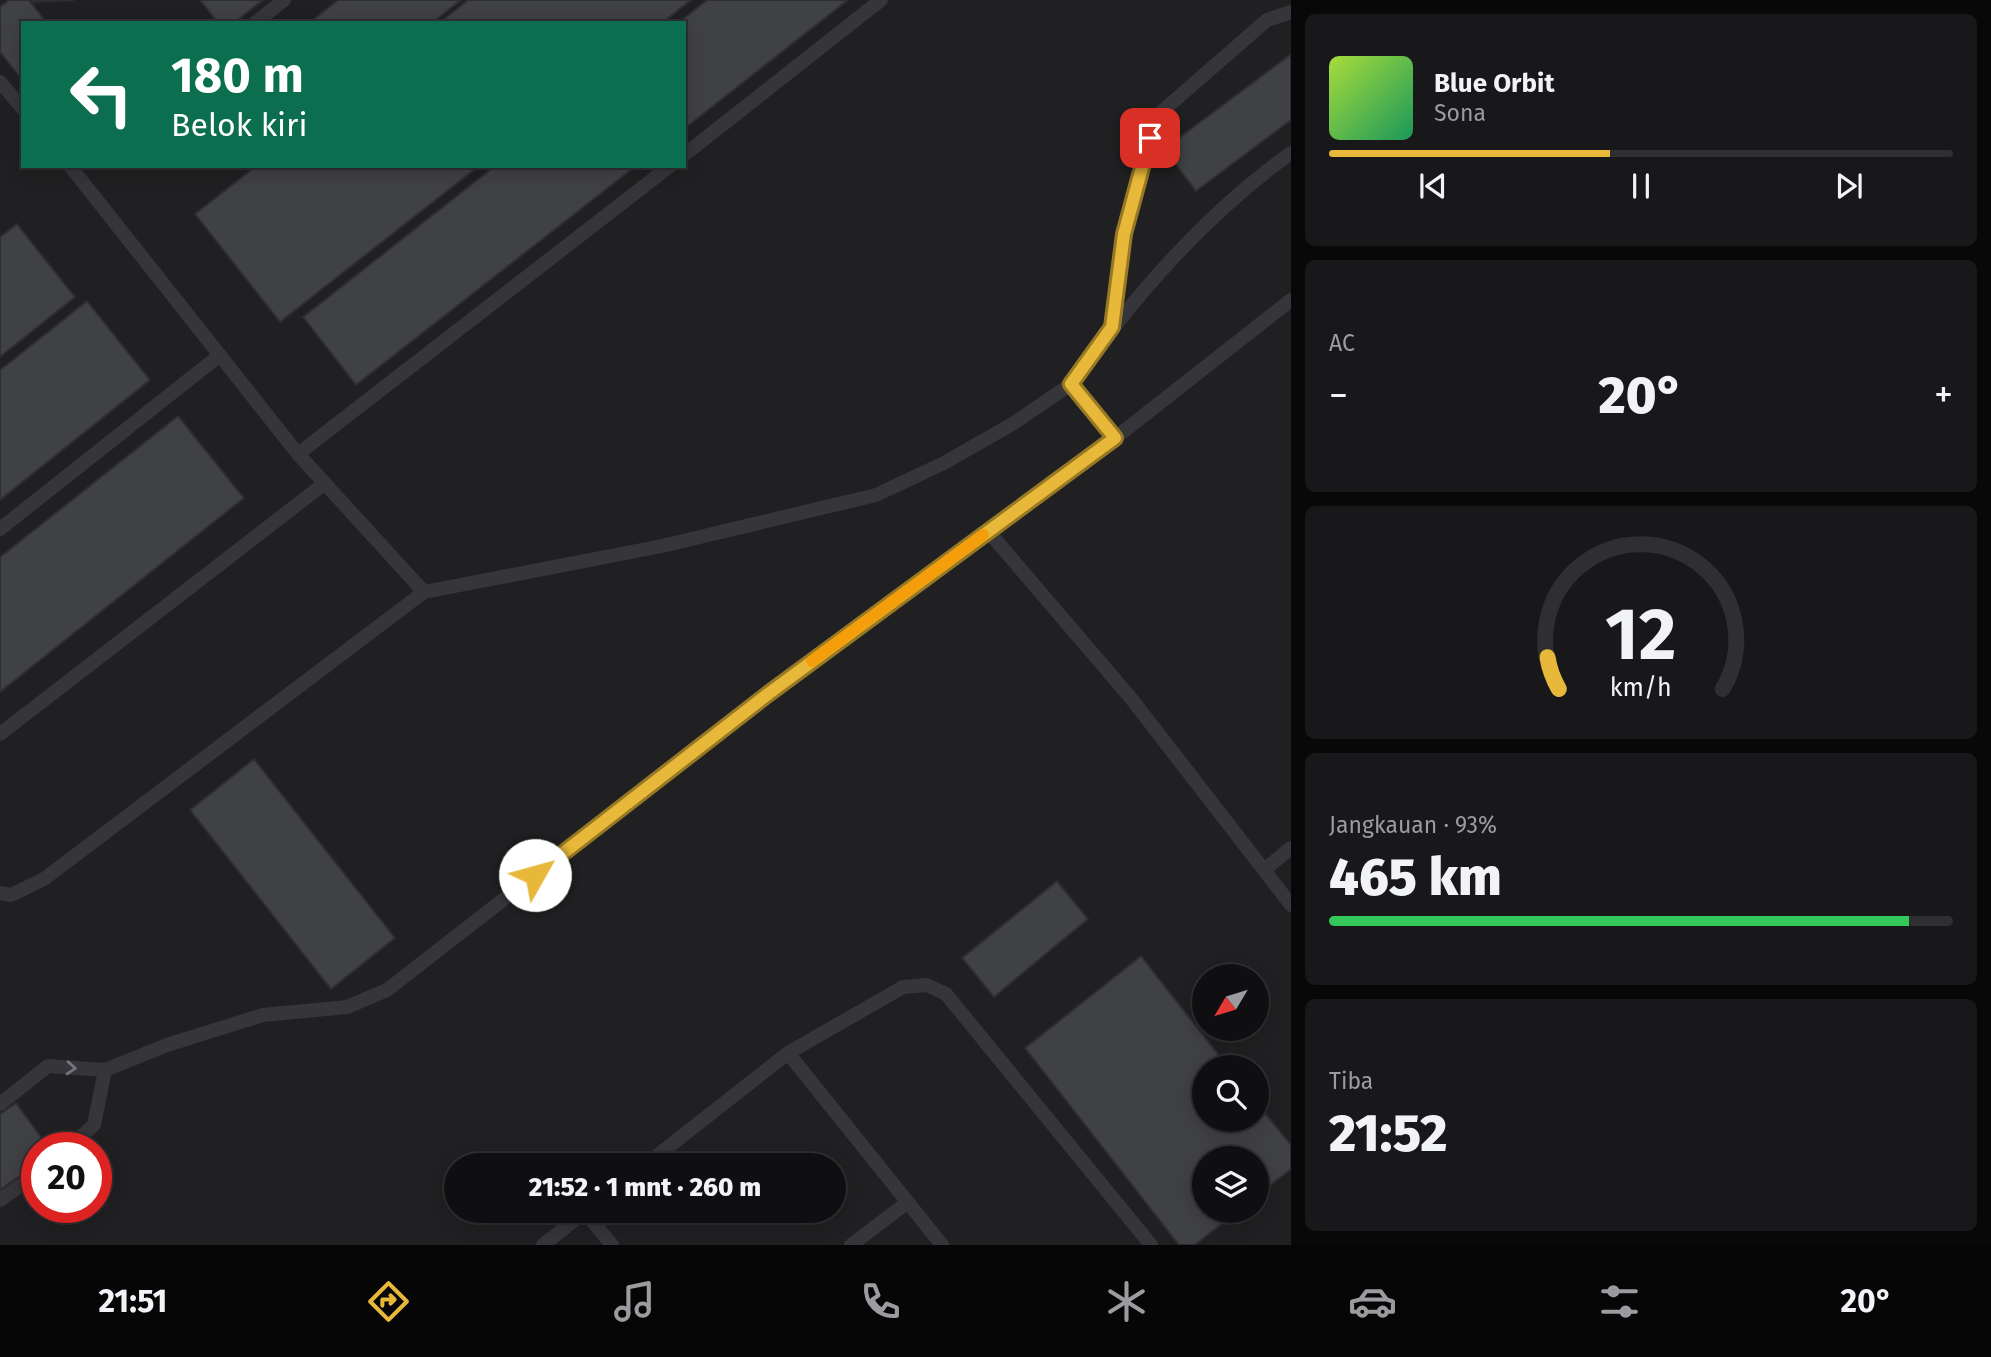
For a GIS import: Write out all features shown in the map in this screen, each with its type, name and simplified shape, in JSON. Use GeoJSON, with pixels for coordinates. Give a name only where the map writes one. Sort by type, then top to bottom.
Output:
{"type":"FeatureCollection","features":[{"type":"Feature","properties":{"kind":"lane"},"geometry":{"type":"LineString","coordinates":[[258,21],[284,0]]}},
{"type":"Feature","properties":{"kind":"lane"},"geometry":{"type":"LineString","coordinates":[[686,153],[881,0]]}},
{"type":"Feature","properties":{"kind":"lane"},"geometry":{"type":"LineString","coordinates":[[1112,327],[1124,234],[1142,162],[1159,114],[1266,20],[1291,12]]}},
{"type":"Feature","properties":{"kind":"lane"},"geometry":{"type":"LineString","coordinates":[[0,82],[21,107]]}},
{"type":"Feature","properties":{"kind":"lane"},"geometry":{"type":"LineString","coordinates":[[0,893],[11,895],[44,878],[424,592],[662,546],[876,495],[944,463],[1014,423],[1071,384],[1112,327],[1217,212],[1251,182],[1291,153]]}},
{"type":"Feature","properties":{"kind":"lane"},"geometry":{"type":"LineString","coordinates":[[72,168],[298,454],[424,592]]}},
{"type":"Feature","properties":{"kind":"lane"},"geometry":{"type":"LineString","coordinates":[[298,454],[667,168]]}},
{"type":"Feature","properties":{"kind":"lane"},"geometry":{"type":"LineString","coordinates":[[0,1104],[48,1066],[105,1070],[167,1045],[263,1015],[347,1007],[387,990],[768,694],[1115,438],[1291,300]]}},
{"type":"Feature","properties":{"kind":"lane"},"geometry":{"type":"LineString","coordinates":[[0,529],[220,355]]}},
{"type":"Feature","properties":{"kind":"lane"},"geometry":{"type":"LineString","coordinates":[[1071,384],[1115,438]]}},
{"type":"Feature","properties":{"kind":"lane"},"geometry":{"type":"LineString","coordinates":[[0,734],[325,483]]}},
{"type":"Feature","properties":{"kind":"lane"},"geometry":{"type":"LineString","coordinates":[[988,531],[1130,696],[1291,905]]}},
{"type":"Feature","properties":{"kind":"lane"},"geometry":{"type":"LineString","coordinates":[[1264,870],[1291,848]]}},
{"type":"Feature","properties":{"kind":"lane"},"geometry":{"type":"LineString","coordinates":[[661,1153],[788,1053],[903,987],[927,985],[946,994],[1151,1245]]}},
{"type":"Feature","properties":{"kind":"lane"},"geometry":{"type":"LineString","coordinates":[[788,1053],[942,1245]]}},
{"type":"Feature","properties":{"kind":"lane"},"geometry":{"type":"LineString","coordinates":[[86,1132],[94,1125],[105,1070]]}},
{"type":"Feature","properties":{"kind":"lane"},"geometry":{"type":"LineString","coordinates":[[0,1200],[21,1185]]}},
{"type":"Feature","properties":{"kind":"lane"},"geometry":{"type":"LineString","coordinates":[[851,1245],[908,1202]]}},
{"type":"Feature","properties":{"kind":"lane"},"geometry":{"type":"LineString","coordinates":[[542,1245],[570,1223]]}},
{"type":"Feature","properties":{"kind":"lane"},"geometry":{"type":"LineString","coordinates":[[595,1223],[612,1245]]}},
{"type":"Feature","properties":{"kind":"shaded area"},"geometry":{"type":"Polygon","coordinates":[[[0,0],[1291,0],[1291,1245],[0,1245],[0,0]]]}},
{"type":"Feature","properties":{"kind":"building"},"geometry":{"type":"Polygon","coordinates":[[[9,0],[29,0],[45,21],[21,21],[21,78],[0,52],[0,7],[9,0]]]}},
{"type":"Feature","properties":{"kind":"building"},"geometry":{"type":"Polygon","coordinates":[[[32,0],[74,0],[32,2],[32,0]]]}},
{"type":"Feature","properties":{"kind":"building"},"geometry":{"type":"Polygon","coordinates":[[[200,0],[263,0],[237,21],[216,21],[200,0]]]}},
{"type":"Feature","properties":{"kind":"building"},"geometry":{"type":"Polygon","coordinates":[[[338,0],[461,0],[435,21],[312,21],[338,0]]]}},
{"type":"Feature","properties":{"kind":"building"},"geometry":{"type":"Polygon","coordinates":[[[468,0],[691,0],[665,21],[442,21],[468,0]]]}},
{"type":"Feature","properties":{"kind":"building"},"geometry":{"type":"Polygon","coordinates":[[[707,0],[848,0],[686,127],[686,21],[681,21],[707,0]]]}},
{"type":"Feature","properties":{"kind":"building"},"geometry":{"type":"Polygon","coordinates":[[[1291,54],[1291,120],[1196,191],[1164,149],[1291,54]]]}},
{"type":"Feature","properties":{"kind":"building"},"geometry":{"type":"Polygon","coordinates":[[[253,168],[476,168],[280,322],[195,214],[253,168]]]}},
{"type":"Feature","properties":{"kind":"building"},"geometry":{"type":"Polygon","coordinates":[[[492,168],[633,168],[356,385],[303,317],[492,168]]]}},
{"type":"Feature","properties":{"kind":"building"},"geometry":{"type":"Polygon","coordinates":[[[17,224],[75,297],[0,357],[0,237],[17,224]]]}},
{"type":"Feature","properties":{"kind":"building"},"geometry":{"type":"Polygon","coordinates":[[[87,301],[150,380],[0,500],[0,370],[87,301]]]}},
{"type":"Feature","properties":{"kind":"building"},"geometry":{"type":"Polygon","coordinates":[[[178,416],[244,498],[0,692],[0,557],[178,416]]]}},
{"type":"Feature","properties":{"kind":"building"},"geometry":{"type":"Polygon","coordinates":[[[254,759],[395,938],[331,989],[190,810],[254,759]]]}},
{"type":"Feature","properties":{"kind":"building"},"geometry":{"type":"Polygon","coordinates":[[[1057,881],[1088,919],[994,997],[962,958],[1057,881]]]}},
{"type":"Feature","properties":{"kind":"building"},"geometry":{"type":"Polygon","coordinates":[[[1141,956],[1192,1021],[1192,1041],[1208,1041],[1219,1055],[1192,1055],[1192,1132],[1269,1132],[1269,1118],[1291,1145],[1291,1169],[1269,1187],[1269,1146],[1192,1146],[1192,1223],[1223,1223],[1195,1245],[1179,1245],[1025,1048],[1141,956]]]}},
{"type":"Feature","properties":{"kind":"building"},"geometry":{"type":"Polygon","coordinates":[[[16,1103],[37,1132],[21,1132],[21,1175],[0,1190],[0,1114],[16,1103]]]}},
{"type":"Feature","properties":{"kind":"slow traffic"},"geometry":{"type":"LineString","coordinates":[[812,661],[983,535]]}},
{"type":"Feature","properties":{"kind":"route"},"geometry":{"type":"LineString","coordinates":[[535,875],[768,694],[1115,438],[1071,384],[1112,327],[1124,234],[1150,138]]}}]}
